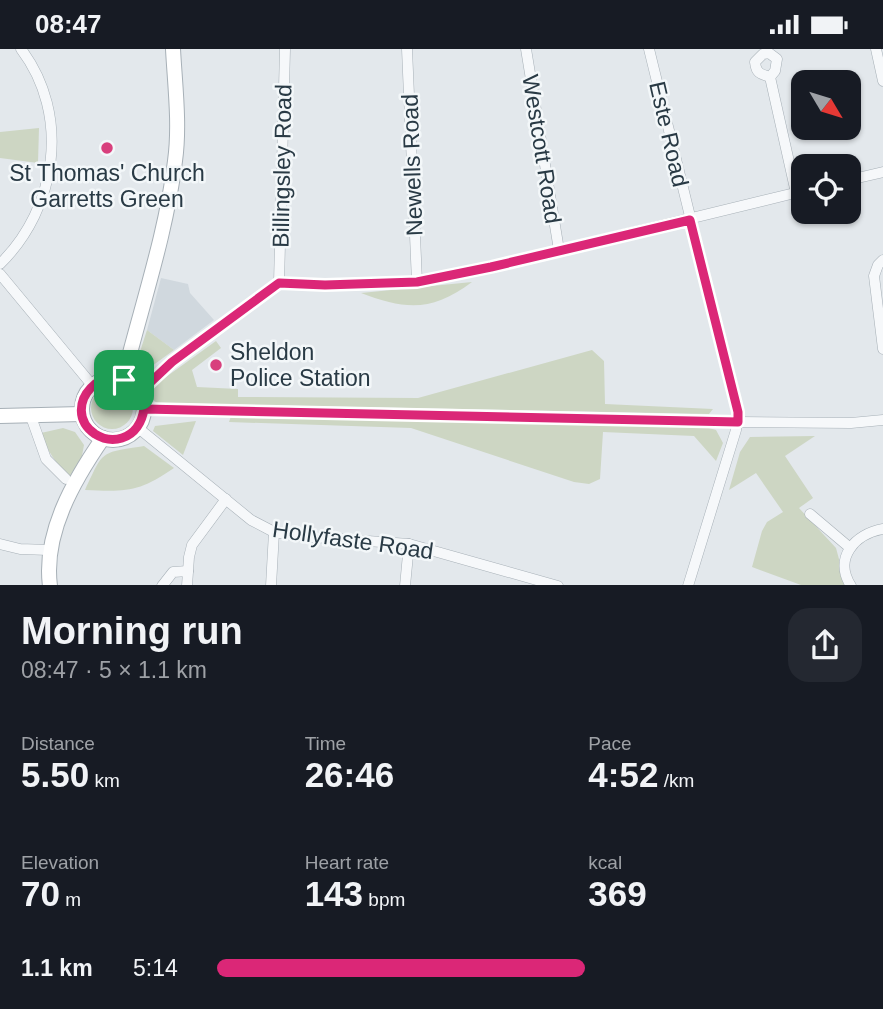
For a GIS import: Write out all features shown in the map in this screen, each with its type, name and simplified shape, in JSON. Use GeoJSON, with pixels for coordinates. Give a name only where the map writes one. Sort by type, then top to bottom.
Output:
{"type":"FeatureCollection","features":[{"type":"Feature","properties":{"kind":"street"},"geometry":{"type":"LineString","coordinates":[[0,264],[30,229],[42,203],[52,162],[46,99],[38,78],[21,49]]}},
{"type":"Feature","properties":{"kind":"street"},"geometry":{"type":"LineString","coordinates":[[124,380],[166,217],[176,159],[173,49]]}},
{"type":"Feature","properties":{"kind":"street","name":"Billingsley Road"},"geometry":{"type":"LineString","coordinates":[[279,283],[285,49]]}},
{"type":"Feature","properties":{"kind":"street","name":"Newells Road"},"geometry":{"type":"LineString","coordinates":[[407,49],[417,282]]}},
{"type":"Feature","properties":{"kind":"street","name":"Westcott Road"},"geometry":{"type":"LineString","coordinates":[[526,49],[559,250]]}},
{"type":"Feature","properties":{"kind":"street","name":"Este Road"},"geometry":{"type":"LineString","coordinates":[[649,49],[738,412],[738,422]]}},
{"type":"Feature","properties":{"kind":"street"},"geometry":{"type":"LineString","coordinates":[[876,49],[883,81]]}},
{"type":"Feature","properties":{"kind":"street"},"geometry":{"type":"LineString","coordinates":[[770,77],[791,158]]}},
{"type":"Feature","properties":{"kind":"street"},"geometry":{"type":"LineString","coordinates":[[861,177],[883,172]]}},
{"type":"Feature","properties":{"kind":"street"},"geometry":{"type":"LineString","coordinates":[[139,393],[172,362],[279,283],[325,285],[417,282],[491,267],[791,194]]}},
{"type":"Feature","properties":{"kind":"street"},"geometry":{"type":"LineString","coordinates":[[883,260],[874,277],[883,349]]}},
{"type":"Feature","properties":{"kind":"street"},"geometry":{"type":"LineString","coordinates":[[0,274],[92,385]]}},
{"type":"Feature","properties":{"kind":"street"},"geometry":{"type":"LineString","coordinates":[[110,378],[124,380],[139,393],[144,409],[137,427],[120,439],[103,438],[90,430],[82,414],[85,395],[92,385],[110,378]]}},
{"type":"Feature","properties":{"kind":"street"},"geometry":{"type":"LineString","coordinates":[[144,409],[738,422],[851,423],[883,420]]}},
{"type":"Feature","properties":{"kind":"street"},"geometry":{"type":"LineString","coordinates":[[30,414],[46,459],[66,479]]}},
{"type":"Feature","properties":{"kind":"street"},"geometry":{"type":"LineString","coordinates":[[0,416],[82,414]]}},
{"type":"Feature","properties":{"kind":"street"},"geometry":{"type":"LineString","coordinates":[[688,585],[738,422]]}},
{"type":"Feature","properties":{"kind":"street","name":"Hollyfaste Road"},"geometry":{"type":"LineString","coordinates":[[137,427],[251,520],[274,532],[409,544],[547,584]]}},
{"type":"Feature","properties":{"kind":"street"},"geometry":{"type":"LineString","coordinates":[[50,585],[49,550],[73,487],[103,438]]}},
{"type":"Feature","properties":{"kind":"street"},"geometry":{"type":"LineString","coordinates":[[187,585],[192,545],[226,499]]}},
{"type":"Feature","properties":{"kind":"street"},"geometry":{"type":"LineString","coordinates":[[810,514],[849,547]]}},
{"type":"Feature","properties":{"kind":"street"},"geometry":{"type":"LineString","coordinates":[[850,585],[845,560],[849,547],[865,535],[883,530]]}},
{"type":"Feature","properties":{"kind":"street"},"geometry":{"type":"LineString","coordinates":[[271,585],[274,532]]}},
{"type":"Feature","properties":{"kind":"street"},"geometry":{"type":"LineString","coordinates":[[0,544],[20,549],[49,550]]}},
{"type":"Feature","properties":{"kind":"street"},"geometry":{"type":"LineString","coordinates":[[405,585],[409,544]]}},
{"type":"Feature","properties":{"kind":"street"},"geometry":{"type":"LineString","coordinates":[[163,585],[173,572],[188,571]]}},
{"type":"Feature","properties":{"kind":"shaded area"},"geometry":{"type":"Polygon","coordinates":[[[161,278],[188,284],[190,293],[214,320],[174,350],[147,330],[161,278]]]}},
{"type":"Feature","properties":{"kind":"green space"},"geometry":{"type":"Polygon","coordinates":[[[39,128],[38,163],[0,158],[0,132],[39,128]]]}},
{"type":"Feature","properties":{"kind":"green space"},"geometry":{"type":"Polygon","coordinates":[[[472,282],[444,299],[418,305],[392,303],[361,293],[472,282]]]}},
{"type":"Feature","properties":{"kind":"green space"},"geometry":{"type":"Polygon","coordinates":[[[147,330],[174,350],[141,374],[135,367],[147,330]]]}},
{"type":"Feature","properties":{"kind":"green space"},"geometry":{"type":"Polygon","coordinates":[[[216,341],[221,348],[192,370],[197,387],[238,389],[238,397],[418,398],[592,350],[604,361],[605,404],[713,409],[709,414],[157,403],[151,398],[149,391],[152,387],[216,341]]]}},
{"type":"Feature","properties":{"kind":"green space"},"geometry":{"type":"Polygon","coordinates":[[[112,387],[127,393],[133,408],[127,423],[112,429],[97,423],[91,408],[97,393],[112,387]]]}},
{"type":"Feature","properties":{"kind":"green space"},"geometry":{"type":"Polygon","coordinates":[[[231,416],[589,422],[709,428],[716,430],[723,443],[716,461],[694,436],[603,432],[600,479],[589,484],[574,482],[411,428],[229,422],[231,416]]]}},
{"type":"Feature","properties":{"kind":"green space"},"geometry":{"type":"Polygon","coordinates":[[[196,421],[183,455],[153,431],[155,426],[196,421]]]}},
{"type":"Feature","properties":{"kind":"green space"},"geometry":{"type":"Polygon","coordinates":[[[63,428],[75,432],[84,445],[81,461],[69,477],[52,457],[41,433],[63,428]]]}},
{"type":"Feature","properties":{"kind":"green space"},"geometry":{"type":"Polygon","coordinates":[[[815,436],[785,456],[813,498],[799,508],[836,548],[846,585],[801,585],[752,567],[767,522],[783,512],[756,473],[729,490],[740,452],[750,437],[815,436]]]}},
{"type":"Feature","properties":{"kind":"green space"},"geometry":{"type":"Polygon","coordinates":[[[144,446],[174,468],[151,482],[132,489],[85,490],[100,460],[105,456],[118,450],[144,446]]]}},
{"type":"Feature","properties":{"kind":"place","name":"St Thomas' Church Garretts Green"},"geometry":{"type":"Point","coordinates":[107,148]}},
{"type":"Feature","properties":{"kind":"place","name":"Sheldon Police Station"},"geometry":{"type":"Point","coordinates":[216,365]}},
{"type":"Feature","properties":{"kind":"route"},"geometry":{"type":"LineString","coordinates":[[690,220],[738,412],[738,422],[144,409],[139,424],[130,434],[120,439],[101,437],[90,430],[83,418],[85,395],[92,385],[104,379],[124,380],[139,393],[172,362],[279,283],[325,285],[417,282],[690,220]]}}]}
